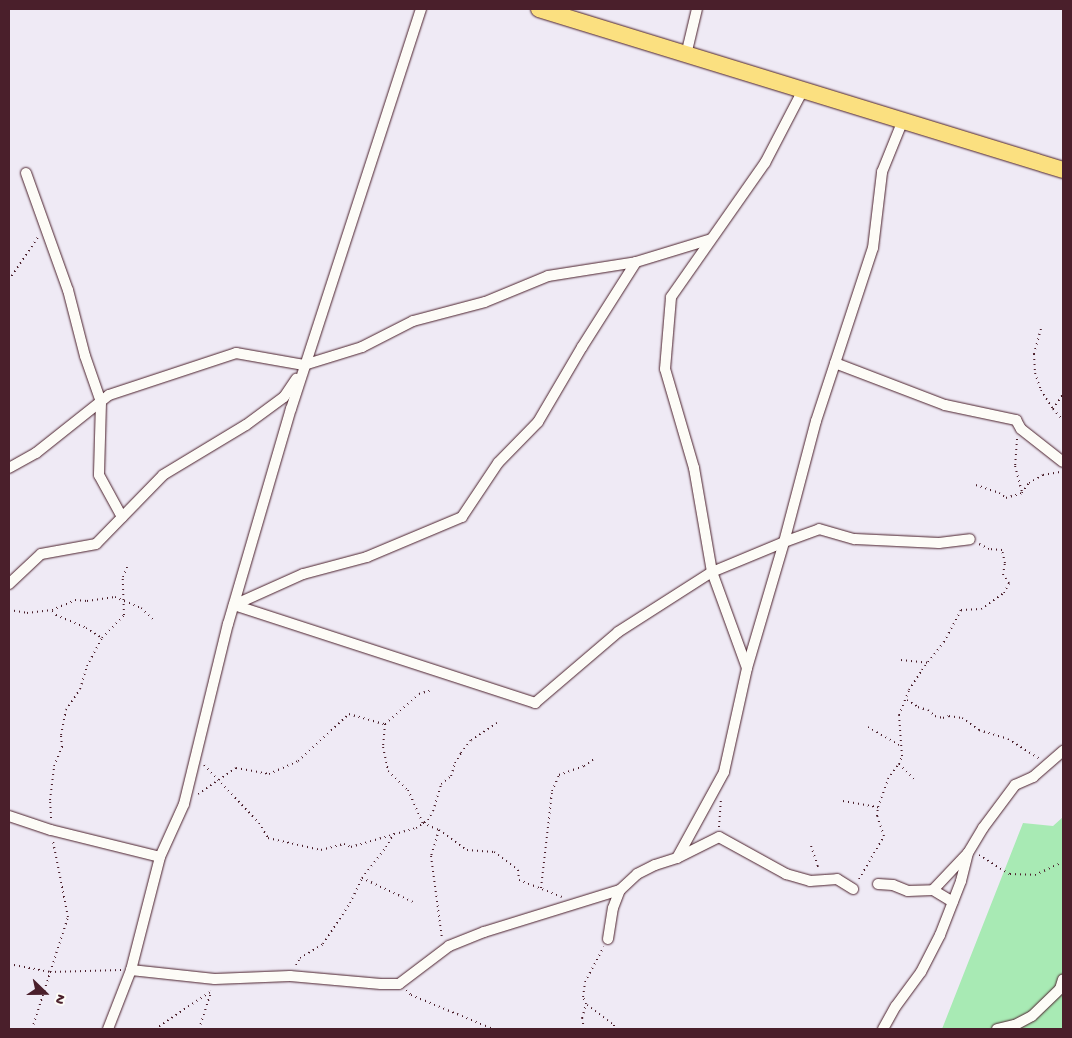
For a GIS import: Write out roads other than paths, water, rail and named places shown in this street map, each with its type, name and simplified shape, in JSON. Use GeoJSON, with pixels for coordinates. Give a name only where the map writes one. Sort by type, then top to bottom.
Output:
{"type":"FeatureCollection","features":[{"type":"Feature","properties":{"kind":"main road"},"geometry":{"type":"LineString","coordinates":[[539,9],[686,55],[746,71],[1063,170]]}},
{"type":"Feature","properties":{"kind":"street"},"geometry":{"type":"LineString","coordinates":[[108,1029],[131,970],[160,857],[184,804],[234,605],[304,365],[421,9]]}},
{"type":"Feature","properties":{"kind":"street"},"geometry":{"type":"LineString","coordinates":[[686,55],[697,9]]}},
{"type":"Feature","properties":{"kind":"street"},"geometry":{"type":"LineString","coordinates":[[747,668],[712,572],[694,468],[665,369],[671,298],[765,163],[804,90]]}},
{"type":"Feature","properties":{"kind":"street"},"geometry":{"type":"LineString","coordinates":[[677,858],[724,772],[747,668],[784,542],[816,421],[873,248],[882,172],[904,120]]}},
{"type":"Feature","properties":{"kind":"street"},"geometry":{"type":"LineString","coordinates":[[26,173],[68,290],[85,356],[101,402],[99,475],[122,517]]}},
{"type":"Feature","properties":{"kind":"street"},"geometry":{"type":"LineString","coordinates":[[9,468],[36,453],[110,395],[236,353],[304,365],[362,347],[413,321],[485,302],[548,276],[636,262],[711,239]]}},
{"type":"Feature","properties":{"kind":"street"},"geometry":{"type":"LineString","coordinates":[[234,605],[303,574],[366,557],[462,517],[498,463],[538,422],[582,347],[636,262]]}},
{"type":"Feature","properties":{"kind":"street"},"geometry":{"type":"LineString","coordinates":[[836,363],[945,405],[1016,420],[1020,429],[1063,462]]}},
{"type":"Feature","properties":{"kind":"street"},"geometry":{"type":"LineString","coordinates":[[9,584],[41,554],[96,544],[163,475],[246,425],[284,397],[304,365]]}},
{"type":"Feature","properties":{"kind":"street"},"geometry":{"type":"LineString","coordinates":[[234,605],[535,703],[618,632],[712,572],[784,542],[819,529],[855,540],[939,543],[970,539]]}},
{"type":"Feature","properties":{"kind":"street"},"geometry":{"type":"LineString","coordinates":[[933,890],[968,853],[983,828],[1015,785],[1033,777],[1055,760],[1063,751]]}},
{"type":"Feature","properties":{"kind":"street"},"geometry":{"type":"LineString","coordinates":[[9,816],[51,830],[160,857]]}},
{"type":"Feature","properties":{"kind":"street"},"geometry":{"type":"LineString","coordinates":[[131,970],[215,980],[290,976],[399,984],[448,946],[484,932],[620,890],[637,874],[655,864],[677,858],[719,837],[786,874],[810,881],[838,879],[853,889]]}},
{"type":"Feature","properties":{"kind":"street"},"geometry":{"type":"LineString","coordinates":[[883,1029],[896,1006],[921,972],[953,902],[968,853]]}},
{"type":"Feature","properties":{"kind":"street"},"geometry":{"type":"LineString","coordinates":[[878,884],[893,885],[908,891],[933,890],[953,902]]}},
{"type":"Feature","properties":{"kind":"street"},"geometry":{"type":"LineString","coordinates":[[608,939],[614,908],[620,890]]}},
{"type":"Feature","properties":{"kind":"street"},"geometry":{"type":"LineString","coordinates":[[997,1029],[1015,1024],[1032,1016],[1060,990],[1063,979]]}}]}
